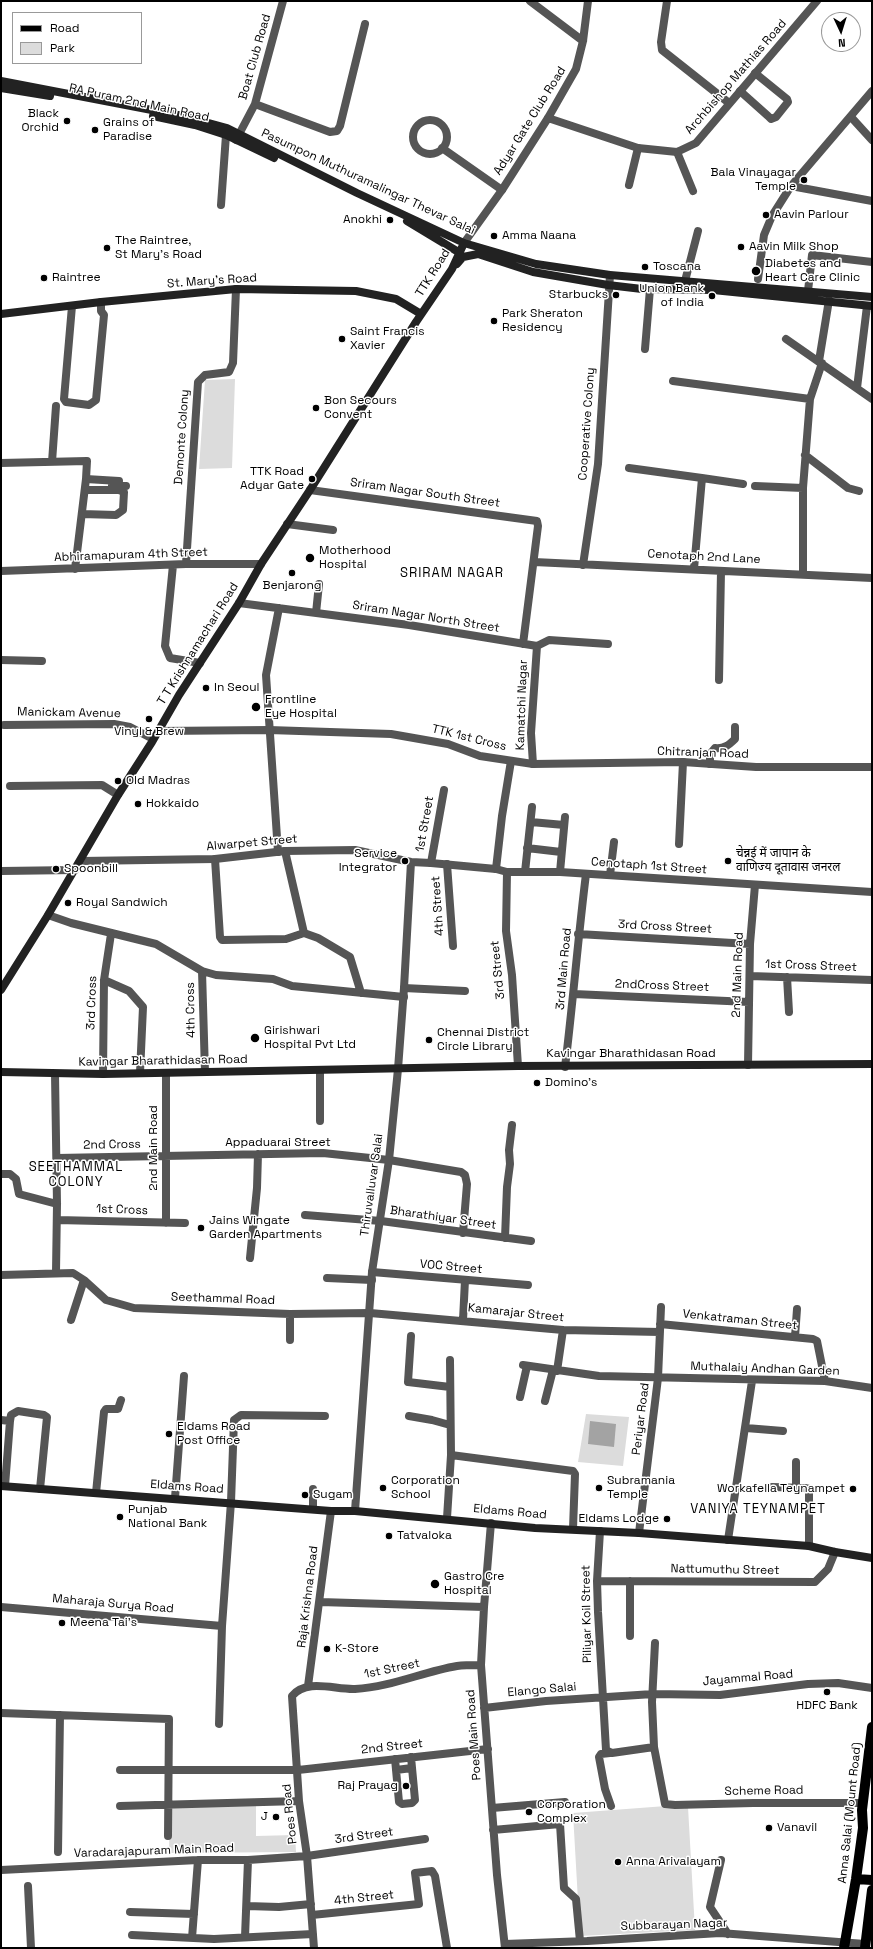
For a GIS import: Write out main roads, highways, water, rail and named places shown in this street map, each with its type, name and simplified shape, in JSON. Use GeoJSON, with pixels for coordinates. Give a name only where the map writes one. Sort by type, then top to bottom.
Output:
{"type":"FeatureCollection","features":[{"type":"Feature","properties":{"kind":"main road","name":"Pasumpon Muthuramalingar Thevar Salai"},"geometry":{"type":"LineString","coordinates":[[1,81],[183,116],[227,128],[237,137],[464,243],[536,264],[610,274],[872,297]]}},
{"type":"Feature","properties":{"kind":"main road","name":"RA Puram 2nd Main Road"},"geometry":{"type":"LineString","coordinates":[[1,88],[122,109],[195,125],[237,137],[401,217],[460,253]]}},
{"type":"Feature","properties":{"kind":"main road","name":"TTK Road"},"geometry":{"type":"LineString","coordinates":[[421,314],[452,269],[464,243]]}},
{"type":"Feature","properties":{"kind":"main road","name":"Pasumpon Muthuramalingar Thevar Salai"},"geometry":{"type":"LineString","coordinates":[[452,269],[463,257],[478,254],[533,272],[608,285],[650,289],[713,290],[756,295],[829,300],[869,306]]}},
{"type":"Feature","properties":{"kind":"main road"},"geometry":{"type":"LineString","coordinates":[[704,282],[713,290]]}},
{"type":"Feature","properties":{"kind":"main road","name":"St. Mary's Road"},"geometry":{"type":"LineString","coordinates":[[1,314],[101,302],[236,289],[356,291],[396,300],[421,314]]}},
{"type":"Feature","properties":{"kind":"main road","name":"T T Krishnamachari Road"},"geometry":{"type":"LineString","coordinates":[[1,990],[81,861],[118,795],[239,603],[261,564],[310,490],[421,314]]}},
{"type":"Feature","properties":{"kind":"main road","name":"Kavingar Bharathidasan Road"},"geometry":{"type":"LineString","coordinates":[[1,1072],[103,1074],[398,1070],[518,1066],[565,1067],[872,1064]]}},
{"type":"Feature","properties":{"kind":"main road","name":"Eldams Road"},"geometry":{"type":"LineString","coordinates":[[3,1486],[231,1502],[331,1511],[355,1511],[491,1523],[809,1546],[872,1558]]}},
{"type":"Feature","properties":{"kind":"main road","name":"Anna Salai (Mount Road)"},"geometry":{"type":"LineString","coordinates":[[844,1945],[856,1879],[863,1828],[863,1803],[872,1727]]}},
{"type":"Feature","properties":{"kind":"main road"},"geometry":{"type":"LineString","coordinates":[[856,1879],[872,1880]]}},
{"type":"Feature","properties":{"kind":"main road"},"geometry":{"type":"LineString","coordinates":[[865,1946],[872,1890]]}},
{"type":"Feature","properties":{"kind":"place","name":"Black Orchid"},"geometry":{"type":"Point","coordinates":[67,121]}},
{"type":"Feature","properties":{"kind":"place","name":"Grains of Paradise"},"geometry":{"type":"Point","coordinates":[95,130]}},
{"type":"Feature","properties":{"kind":"place","name":"Bala Vinayagar Temple"},"geometry":{"type":"Point","coordinates":[804,180]}},
{"type":"Feature","properties":{"kind":"place","name":"Aavin Parlour"},"geometry":{"type":"Point","coordinates":[766,215]}},
{"type":"Feature","properties":{"kind":"place","name":"Anokhi"},"geometry":{"type":"Point","coordinates":[390,220]}},
{"type":"Feature","properties":{"kind":"place","name":"Amma Naana"},"geometry":{"type":"Point","coordinates":[494,236]}},
{"type":"Feature","properties":{"kind":"place","name":"Aavin Milk Shop"},"geometry":{"type":"Point","coordinates":[741,247]}},
{"type":"Feature","properties":{"kind":"place","name":"The Raintree, St Mary's Road"},"geometry":{"type":"Point","coordinates":[107,248]}},
{"type":"Feature","properties":{"kind":"place","name":"Toscana"},"geometry":{"type":"Point","coordinates":[645,267]}},
{"type":"Feature","properties":{"kind":"place","name":"Diabetes and Heart Care Clinic"},"geometry":{"type":"Point","coordinates":[756,271]}},
{"type":"Feature","properties":{"kind":"place","name":"Raintree"},"geometry":{"type":"Point","coordinates":[44,278]}},
{"type":"Feature","properties":{"kind":"place","name":"Starbucks"},"geometry":{"type":"Point","coordinates":[616,295]}},
{"type":"Feature","properties":{"kind":"place","name":"Union Bank of India"},"geometry":{"type":"Point","coordinates":[712,296]}},
{"type":"Feature","properties":{"kind":"place","name":"Park Sheraton Residency"},"geometry":{"type":"Point","coordinates":[494,321]}},
{"type":"Feature","properties":{"kind":"place","name":"Saint Francis Xavier"},"geometry":{"type":"Point","coordinates":[342,339]}},
{"type":"Feature","properties":{"kind":"place","name":"Bon Secours Convent"},"geometry":{"type":"Point","coordinates":[316,408]}},
{"type":"Feature","properties":{"kind":"place","name":"TTK Road Adyar Gate"},"geometry":{"type":"Point","coordinates":[312,479]}},
{"type":"Feature","properties":{"kind":"place","name":"Motherhood Hospital"},"geometry":{"type":"Point","coordinates":[310,558]}},
{"type":"Feature","properties":{"kind":"place","name":"Benjarong"},"geometry":{"type":"Point","coordinates":[292,573]}},
{"type":"Feature","properties":{"kind":"place","name":"In Seoul"},"geometry":{"type":"Point","coordinates":[206,688]}},
{"type":"Feature","properties":{"kind":"place","name":"Frontline Eye Hospital"},"geometry":{"type":"Point","coordinates":[256,707]}},
{"type":"Feature","properties":{"kind":"place","name":"Vinyl & Brew"},"geometry":{"type":"Point","coordinates":[149,719]}},
{"type":"Feature","properties":{"kind":"place","name":"Old Madras"},"geometry":{"type":"Point","coordinates":[118,781]}},
{"type":"Feature","properties":{"kind":"place","name":"Hokkaido"},"geometry":{"type":"Point","coordinates":[138,804]}},
{"type":"Feature","properties":{"kind":"place","name":"Service Integrator"},"geometry":{"type":"Point","coordinates":[405,861]}},
{"type":"Feature","properties":{"kind":"place","name":"चेन्नई में जापान के वाणिज्य दूतावास जनरल"},"geometry":{"type":"Point","coordinates":[728,861]}},
{"type":"Feature","properties":{"kind":"place","name":"Spoonbill"},"geometry":{"type":"Point","coordinates":[56,869]}},
{"type":"Feature","properties":{"kind":"place","name":"Royal Sandwich"},"geometry":{"type":"Point","coordinates":[68,903]}},
{"type":"Feature","properties":{"kind":"place","name":"Girishwari Hospital Pvt Ltd"},"geometry":{"type":"Point","coordinates":[255,1038]}},
{"type":"Feature","properties":{"kind":"place","name":"Chennai District Circle Library"},"geometry":{"type":"Point","coordinates":[429,1040]}},
{"type":"Feature","properties":{"kind":"place","name":"Domino's"},"geometry":{"type":"Point","coordinates":[537,1083]}},
{"type":"Feature","properties":{"kind":"place","name":"Jains Wingate Garden Apartments"},"geometry":{"type":"Point","coordinates":[201,1228]}},
{"type":"Feature","properties":{"kind":"place","name":"Eldams Road Post Office"},"geometry":{"type":"Point","coordinates":[169,1434]}},
{"type":"Feature","properties":{"kind":"place","name":"Corporation School"},"geometry":{"type":"Point","coordinates":[383,1488]}},
{"type":"Feature","properties":{"kind":"place","name":"Subramania Temple"},"geometry":{"type":"Point","coordinates":[599,1488]}},
{"type":"Feature","properties":{"kind":"place","name":"Workafella Teynampet"},"geometry":{"type":"Point","coordinates":[853,1489]}},
{"type":"Feature","properties":{"kind":"place","name":"Sugam"},"geometry":{"type":"Point","coordinates":[305,1495]}},
{"type":"Feature","properties":{"kind":"place","name":"Punjab National Bank"},"geometry":{"type":"Point","coordinates":[120,1517]}},
{"type":"Feature","properties":{"kind":"place","name":"Eldams Lodge"},"geometry":{"type":"Point","coordinates":[667,1519]}},
{"type":"Feature","properties":{"kind":"place","name":"Tatvaloka"},"geometry":{"type":"Point","coordinates":[389,1536]}},
{"type":"Feature","properties":{"kind":"place","name":"Gastro Cre Hospital"},"geometry":{"type":"Point","coordinates":[435,1584]}},
{"type":"Feature","properties":{"kind":"place","name":"Meena Tai's"},"geometry":{"type":"Point","coordinates":[62,1623]}},
{"type":"Feature","properties":{"kind":"place","name":"K-Store"},"geometry":{"type":"Point","coordinates":[327,1649]}},
{"type":"Feature","properties":{"kind":"place","name":"HDFC Bank"},"geometry":{"type":"Point","coordinates":[827,1692]}},
{"type":"Feature","properties":{"kind":"place","name":"Raj Prayag"},"geometry":{"type":"Point","coordinates":[406,1786]}},
{"type":"Feature","properties":{"kind":"place","name":"Corporation Complex"},"geometry":{"type":"Point","coordinates":[529,1812]}},
{"type":"Feature","properties":{"kind":"place","name":"J"},"geometry":{"type":"Point","coordinates":[276,1817]}},
{"type":"Feature","properties":{"kind":"place","name":"Vanavil"},"geometry":{"type":"Point","coordinates":[769,1828]}},
{"type":"Feature","properties":{"kind":"place","name":"Anna Arivalayam"},"geometry":{"type":"Point","coordinates":[618,1862]}},
{"type":"Feature","properties":{"kind":"district","name":"SRIRAM NAGAR"},"geometry":{"type":"Point","coordinates":[452,573]}},
{"type":"Feature","properties":{"kind":"district","name":"SEETHAMMAL COLONY"},"geometry":{"type":"Point","coordinates":[76,1174]}},
{"type":"Feature","properties":{"kind":"district","name":"VANIYA TEYNAMPET"},"geometry":{"type":"Point","coordinates":[758,1509]}}]}
